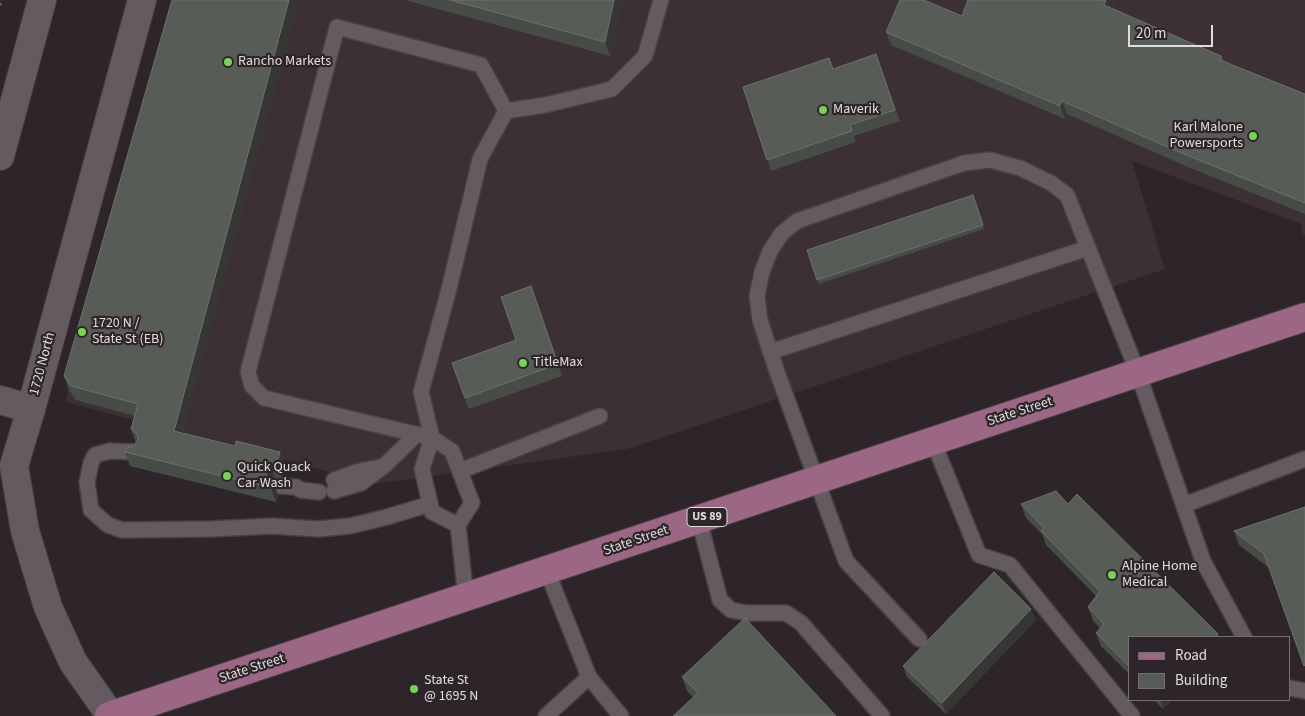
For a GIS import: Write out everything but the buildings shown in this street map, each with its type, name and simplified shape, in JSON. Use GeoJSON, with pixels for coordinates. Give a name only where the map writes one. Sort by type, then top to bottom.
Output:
{"type":"FeatureCollection","features":[{"type":"Feature","properties":{"kind":"main road","name":"State Street"},"geometry":{"type":"LineString","coordinates":[[110,716],[1305,317]]}},
{"type":"Feature","properties":{"kind":"street"},"geometry":{"type":"LineString","coordinates":[[0,156],[42,0]]}},
{"type":"Feature","properties":{"kind":"street","name":"1720 North"},"geometry":{"type":"LineString","coordinates":[[110,716],[74,662],[48,607],[7,465],[31,409],[138,1]]}},
{"type":"Feature","properties":{"kind":"street"},"geometry":{"type":"LineString","coordinates":[[0,400],[31,409]]}},
{"type":"Feature","properties":{"kind":"lane"},"geometry":{"type":"LineString","coordinates":[[506,111],[545,105],[612,89],[645,56],[661,0]]}},
{"type":"Feature","properties":{"kind":"lane"},"geometry":{"type":"LineString","coordinates":[[466,598],[458,525],[472,503],[452,451],[432,438],[264,398],[252,386],[248,372],[337,27],[481,65],[506,111]]}},
{"type":"Feature","properties":{"kind":"lane"},"geometry":{"type":"LineString","coordinates":[[458,525],[432,512],[422,469],[432,438],[421,392],[449,289],[480,158],[506,111]]}},
{"type":"Feature","properties":{"kind":"lane"},"geometry":{"type":"LineString","coordinates":[[919,639],[846,561],[770,352],[760,320],[757,296],[762,272],[770,251],[782,233],[797,222],[964,163],[990,160],[1020,168],[1051,183],[1067,194],[1138,373],[1203,561],[1243,636]]}},
{"type":"Feature","properties":{"kind":"lane"},"geometry":{"type":"LineString","coordinates":[[770,352],[1088,248]]}},
{"type":"Feature","properties":{"kind":"lane"},"geometry":{"type":"LineString","coordinates":[[460,471],[600,416]]}},
{"type":"Feature","properties":{"kind":"lane"},"geometry":{"type":"LineString","coordinates":[[334,485],[361,483],[384,466],[416,434]]}},
{"type":"Feature","properties":{"kind":"lane"},"geometry":{"type":"LineString","coordinates":[[933,442],[979,555],[1010,564],[1132,716]]}},
{"type":"Feature","properties":{"kind":"lane"},"geometry":{"type":"LineString","coordinates":[[134,452],[110,450],[95,455],[91,463],[87,482],[91,510],[108,525],[122,530],[272,526],[318,529],[334,528],[387,517],[430,504]]}},
{"type":"Feature","properties":{"kind":"lane"},"geometry":{"type":"LineString","coordinates":[[1184,505],[1305,459]]}},
{"type":"Feature","properties":{"kind":"lane"},"geometry":{"type":"LineString","coordinates":[[280,486],[296,487],[301,490],[319,487]]}},
{"type":"Feature","properties":{"kind":"lane"},"geometry":{"type":"LineString","coordinates":[[699,520],[720,600],[731,610],[747,613],[786,613],[801,623],[882,716]]}},
{"type":"Feature","properties":{"kind":"lane"},"geometry":{"type":"LineString","coordinates":[[547,571],[589,677],[620,716]]}},
{"type":"Feature","properties":{"kind":"lane"},"geometry":{"type":"LineString","coordinates":[[546,716],[589,677]]}},
{"type":"Feature","properties":{"kind":"lane"},"geometry":{"type":"LineString","coordinates":[[1290,688],[1305,691]]}},
{"type":"Feature","properties":{"kind":"path"},"geometry":{"type":"LineString","coordinates":[[0,3],[0,8]]}},
{"type":"Feature","properties":{"kind":"shaded area"},"geometry":{"type":"Polygon","coordinates":[[[174,0],[1305,0],[1305,235],[1302,234],[1301,224],[1132,161],[1165,269],[627,449],[374,484],[66,402],[174,0]]]}},
{"type":"Feature","properties":{"kind":"place","name":"Rancho Markets"},"geometry":{"type":"Point","coordinates":[228,62]}},
{"type":"Feature","properties":{"kind":"place","name":"Maverik"},"geometry":{"type":"Point","coordinates":[823,110]}},
{"type":"Feature","properties":{"kind":"place","name":"Karl Malone Powersports"},"geometry":{"type":"Point","coordinates":[1253,136]}},
{"type":"Feature","properties":{"kind":"place","name":"1720 N / State St (EB)"},"geometry":{"type":"Point","coordinates":[82,332]}},
{"type":"Feature","properties":{"kind":"place","name":"TitleMax"},"geometry":{"type":"Point","coordinates":[523,363]}},
{"type":"Feature","properties":{"kind":"place","name":"Quick Quack Car Wash"},"geometry":{"type":"Point","coordinates":[227,476]}},
{"type":"Feature","properties":{"kind":"place","name":"Alpine Home Medical"},"geometry":{"type":"Point","coordinates":[1112,575]}},
{"type":"Feature","properties":{"kind":"place","name":"State St @ 1695 N"},"geometry":{"type":"Point","coordinates":[414,689]}}]}
